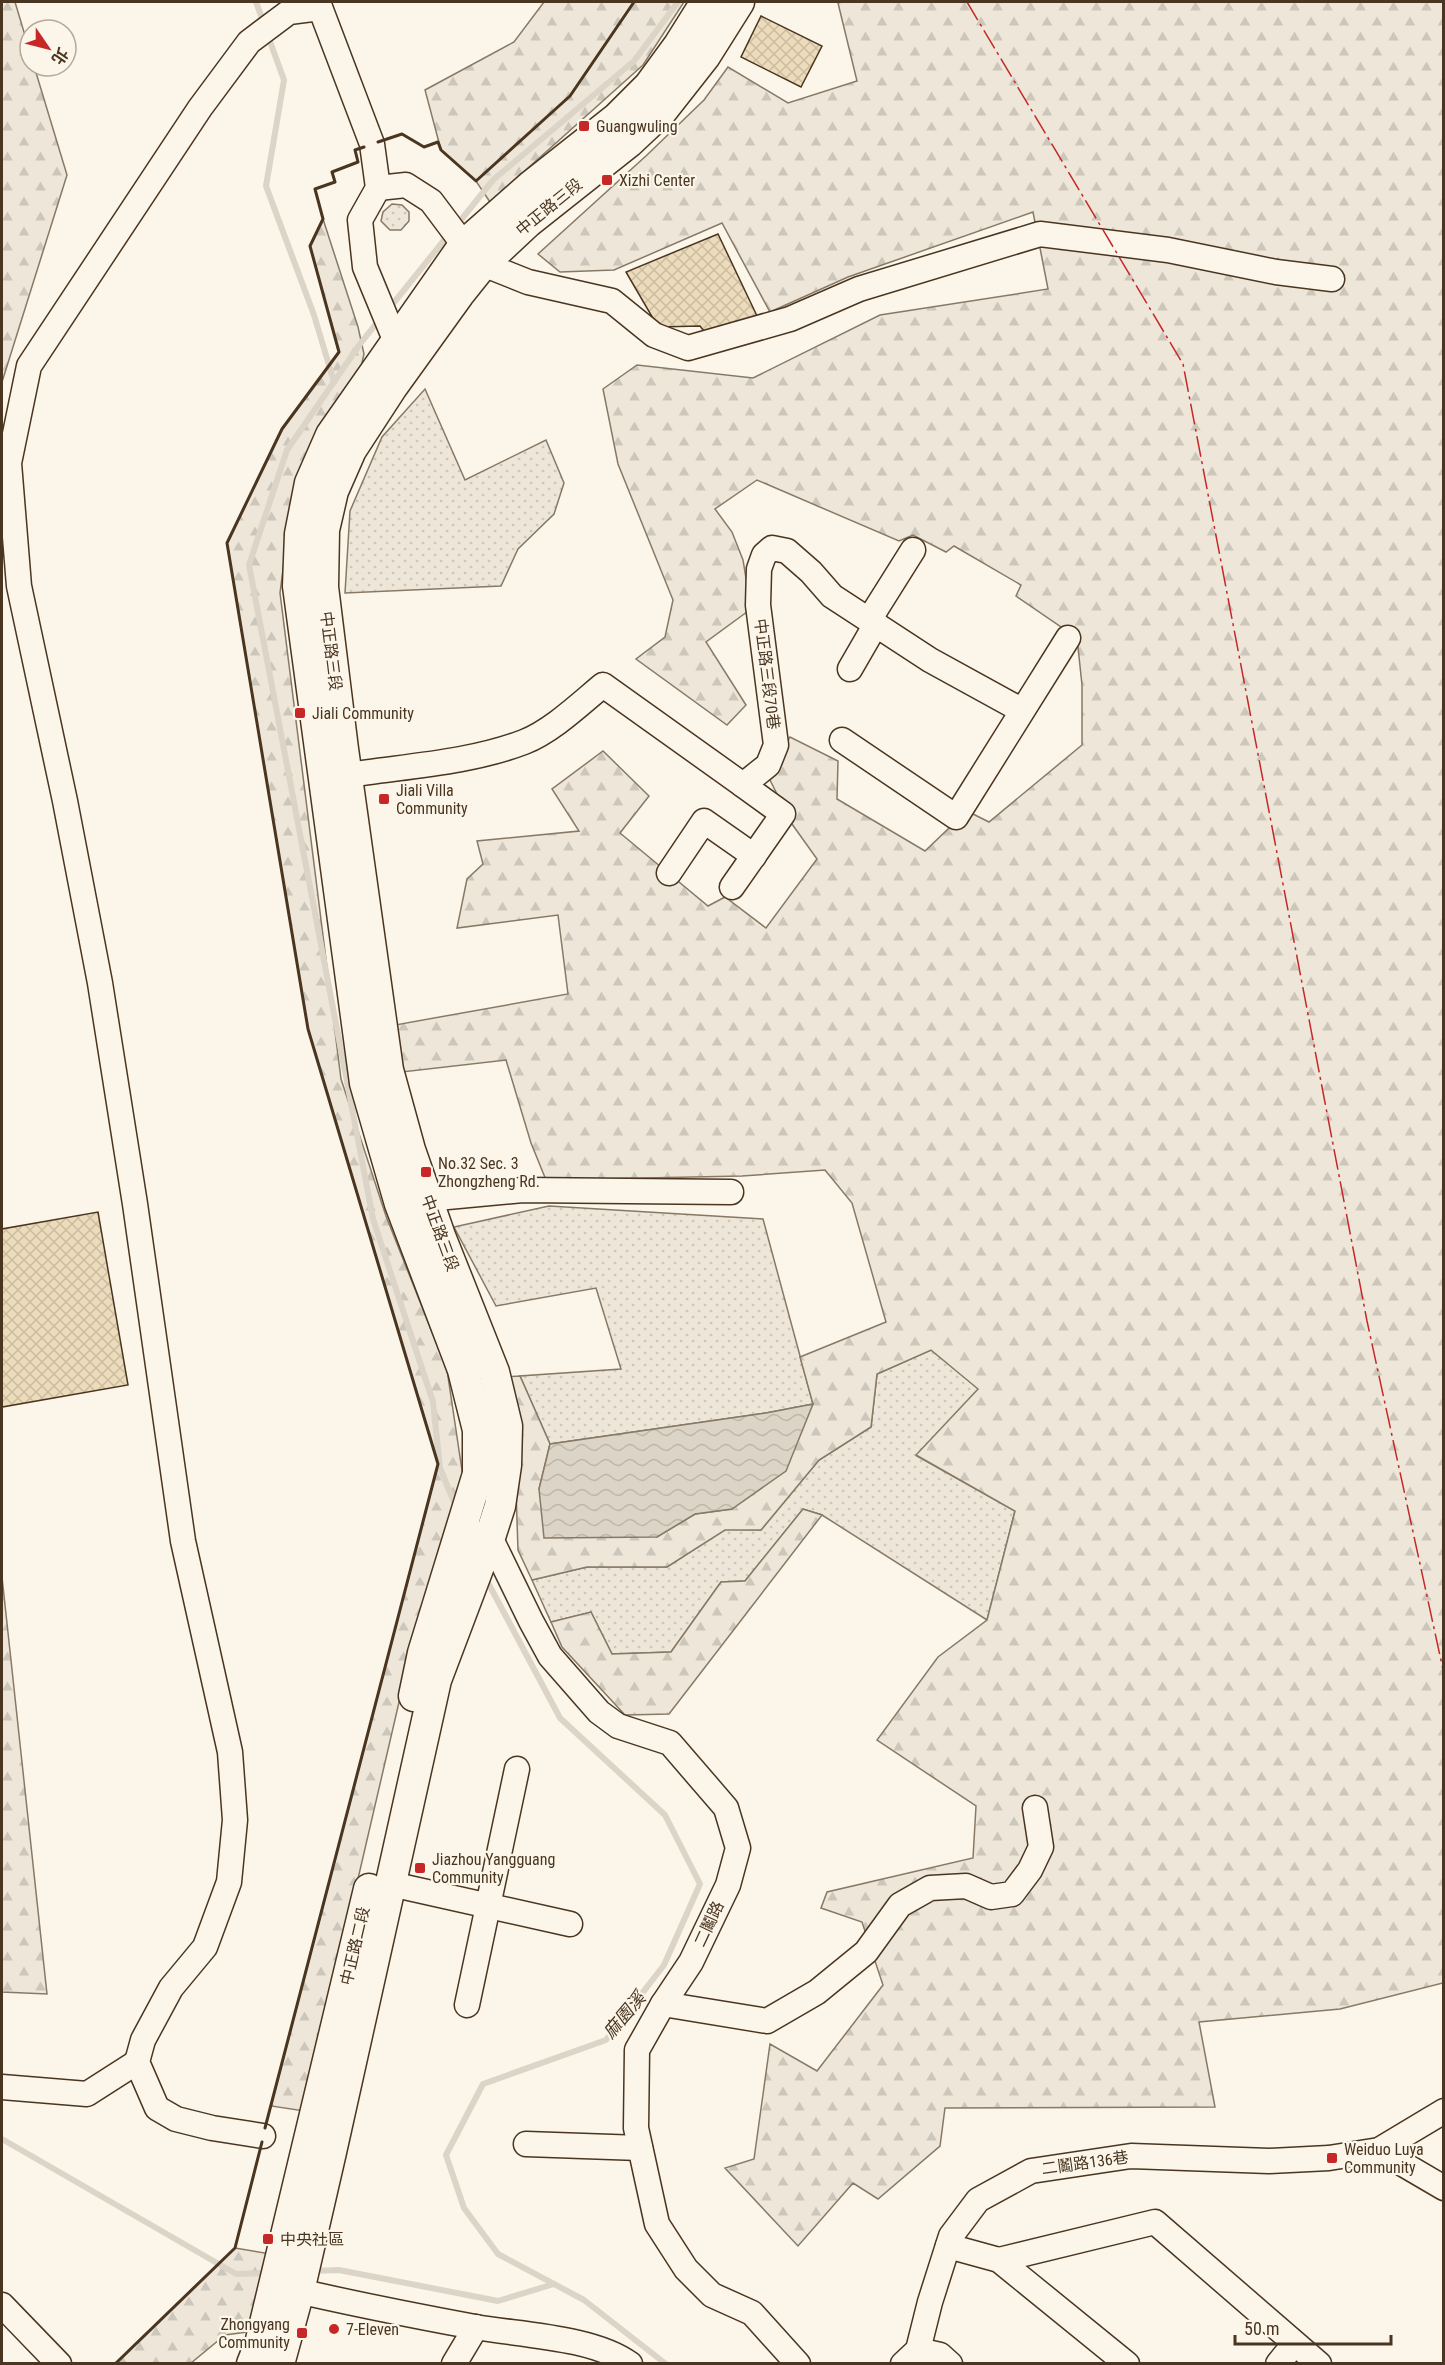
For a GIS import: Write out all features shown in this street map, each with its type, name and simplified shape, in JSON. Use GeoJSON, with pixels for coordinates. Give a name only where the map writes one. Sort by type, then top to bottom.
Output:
{"type":"FeatureCollection","features":[{"type":"Feature","properties":{"kind":"main road","name":"中正路三段"},"geometry":{"type":"LineString","coordinates":[[462,1530],[478,1474],[478,1430],[463,1370],[399,1204],[365,1083],[298,586],[300,534],[310,483],[331,435],[404,351],[473,255],[531,186],[617,118],[641,94],[679,45],[706,2]]}},
{"type":"Feature","properties":{"kind":"main road","name":"中正路三段"},"geometry":{"type":"LineString","coordinates":[[473,255],[528,222],[629,142],[661,112],[705,56],[739,2]]}},
{"type":"Feature","properties":{"kind":"main road","name":"中正路三段"},"geometry":{"type":"LineString","coordinates":[[404,351],[351,450],[333,491],[324,530],[323,587],[388,1070],[426,1198],[494,1372],[507,1426],[506,1465],[500,1506],[490,1537]]}},
{"type":"Feature","properties":{"kind":"main road","name":"中正路二段"},"geometry":{"type":"LineString","coordinates":[[279,2364],[286,2288],[309,2145],[423,1653],[462,1530]]}},
{"type":"Feature","properties":{"kind":"main road","name":"中正路二段"},"geometry":{"type":"LineString","coordinates":[[252,2364],[286,2288],[391,1884],[436,1680],[490,1537]]}},
{"type":"Feature","properties":{"kind":"street"},"geometry":{"type":"LineString","coordinates":[[263,2136],[212,2128],[176,2119],[158,2108],[137,2062],[143,2040],[171,1988],[205,1947],[229,1882],[235,1820],[230,1752],[183,1541],[135,1204],[100,983],[65,801],[19,586],[9,463],[29,366],[200,108],[249,42],[289,12],[319,5],[372,144],[378,188],[360,220],[365,267],[404,351]]}},
{"type":"Feature","properties":{"kind":"street"},"geometry":{"type":"LineString","coordinates":[[378,188],[406,186],[431,201],[473,255],[528,282],[612,301],[654,335],[688,348],[790,319],[859,289],[1040,234],[1168,250],[1276,272],[1332,279]]}},
{"type":"Feature","properties":{"kind":"street","name":"中正路三段70巷"},"geometry":{"type":"LineString","coordinates":[[743,785],[768,765],[776,745],[758,605],[759,569],[764,555],[772,548],[787,551],[811,572],[832,596],[930,660],[1021,710]]}},
{"type":"Feature","properties":{"kind":"street"},"geometry":{"type":"LineString","coordinates":[[850,669],[872,622],[913,550]]}},
{"type":"Feature","properties":{"kind":"street"},"geometry":{"type":"LineString","coordinates":[[842,740],[956,817],[1068,638]]}},
{"type":"Feature","properties":{"kind":"street"},"geometry":{"type":"LineString","coordinates":[[348,775],[492,752],[526,741],[569,714],[603,685],[783,814],[732,887]]}},
{"type":"Feature","properties":{"kind":"street"},"geometry":{"type":"LineString","coordinates":[[669,873],[704,821],[754,856]]}},
{"type":"Feature","properties":{"kind":"street"},"geometry":{"type":"LineString","coordinates":[[426,1198],[523,1190],[731,1192]]}},
{"type":"Feature","properties":{"kind":"street"},"geometry":{"type":"LineString","coordinates":[[462,1530],[490,1537]]}},
{"type":"Feature","properties":{"kind":"street","name":"二鬮路"},"geometry":{"type":"LineString","coordinates":[[490,1537],[550,1656],[599,1712],[618,1726],[670,1743],[726,1808],[738,1848],[728,1885],[691,1962],[663,2004],[637,2050],[636,2128],[657,2224],[686,2269],[712,2295],[752,2313],[798,2364]]}},
{"type":"Feature","properties":{"kind":"street"},"geometry":{"type":"LineString","coordinates":[[467,2005],[517,1769]]}},
{"type":"Feature","properties":{"kind":"street"},"geometry":{"type":"LineString","coordinates":[[663,2004],[767,2021],[817,1992],[867,1952],[900,1905],[930,1888],[966,1886],[992,1897],[1012,1894],[1030,1870],[1041,1847],[1035,1808]]}},
{"type":"Feature","properties":{"kind":"street"},"geometry":{"type":"LineString","coordinates":[[391,1884],[570,1924]]}},
{"type":"Feature","properties":{"kind":"street"},"geometry":{"type":"LineString","coordinates":[[2,2087],[87,2094],[137,2062]]}},
{"type":"Feature","properties":{"kind":"street","name":"二鬮路136巷"},"geometry":{"type":"LineString","coordinates":[[910,2356],[951,2236],[978,2200],[1031,2171],[1131,2156],[1269,2162],[1329,2158],[1379,2150],[1443,2111]]}},
{"type":"Feature","properties":{"kind":"street"},"geometry":{"type":"LineString","coordinates":[[526,2144],[640,2148]]}},
{"type":"Feature","properties":{"kind":"street"},"geometry":{"type":"LineString","coordinates":[[1379,2150],[1443,2188]]}},
{"type":"Feature","properties":{"kind":"street"},"geometry":{"type":"LineString","coordinates":[[999,2260],[1155,2222],[1319,2364]]}},
{"type":"Feature","properties":{"kind":"street"},"geometry":{"type":"LineString","coordinates":[[948,2246],[999,2260],[1127,2364]]}},
{"type":"Feature","properties":{"kind":"street"},"geometry":{"type":"LineString","coordinates":[[286,2288],[476,2327],[544,2336],[616,2354],[630,2364]]}},
{"type":"Feature","properties":{"kind":"street"},"geometry":{"type":"LineString","coordinates":[[2,2305],[59,2364]]}},
{"type":"Feature","properties":{"kind":"street"},"geometry":{"type":"LineString","coordinates":[[454,2364],[476,2327]]}},
{"type":"Feature","properties":{"kind":"street"},"geometry":{"type":"LineString","coordinates":[[1278,2364],[1294,2344]]}},
{"type":"Feature","properties":{"kind":"street"},"geometry":{"type":"LineString","coordinates":[[910,2356],[940,2355],[950,2364]]}},
{"type":"Feature","properties":{"kind":"green space"},"geometry":{"type":"Polygon","coordinates":[[[2,2],[15,2],[20,18],[18,78],[38,78],[67,175],[2,382],[2,2]]]}},
{"type":"Feature","properties":{"kind":"green space"},"geometry":{"type":"Polygon","coordinates":[[[544,2],[684,2],[643,65],[490,202],[476,181],[441,150],[425,90],[514,42],[544,2]]]}},
{"type":"Feature","properties":{"kind":"green space"},"geometry":{"type":"Polygon","coordinates":[[[1443,2],[1443,1983],[1340,2009],[1199,2022],[1215,2107],[945,2108],[940,2146],[878,2199],[853,2183],[798,2246],[725,2168],[754,2159],[770,2044],[817,2071],[883,1985],[862,1922],[821,1908],[827,1892],[973,1858],[976,1806],[877,1740],[938,1657],[987,1620],[1015,1511],[916,1455],[978,1389],[931,1350],[877,1374],[871,1427],[819,1460],[761,1530],[725,1530],[667,1567],[587,1567],[532,1580],[518,1550],[516,1491],[504,1377],[520,1376],[550,1444],[539,1489],[657,1537],[695,1514],[732,1509],[813,1404],[800,1357],[886,1322],[852,1203],[825,1170],[742,1176],[546,1180],[531,1143],[506,1060],[402,1072],[395,1025],[568,994],[558,915],[457,928],[467,879],[483,864],[477,841],[579,831],[552,789],[603,751],[649,796],[620,833],[708,906],[725,897],[766,928],[817,859],[792,824],[768,776],[790,737],[838,761],[837,799],[925,851],[967,811],[989,822],[1082,745],[1082,685],[1077,638],[1016,596],[1021,585],[954,546],[946,552],[913,535],[899,541],[757,480],[715,509],[732,532],[743,560],[751,609],[706,642],[746,705],[727,725],[636,659],[665,637],[673,600],[618,464],[603,389],[637,365],[753,378],[880,315],[1048,289],[1033,212],[848,277],[770,312],[722,223],[614,270],[560,272],[538,254],[704,100],[728,67],[788,103],[857,81],[838,3],[1443,2]]]}},
{"type":"Feature","properties":{"kind":"green space"},"geometry":{"type":"Polygon","coordinates":[[[392,204],[402,205],[409,212],[409,221],[401,230],[390,230],[381,221],[383,212],[392,204]]]}},
{"type":"Feature","properties":{"kind":"green space"},"geometry":{"type":"Polygon","coordinates":[[[323,219],[358,327],[364,354],[359,376],[292,500],[280,593],[341,1079],[386,1216],[447,1370],[463,1477],[410,1655],[304,2111],[271,2106],[438,1464],[308,1029],[227,543],[282,429],[339,352],[310,246],[323,219]]]}},
{"type":"Feature","properties":{"kind":"green space"},"geometry":{"type":"Polygon","coordinates":[[[425,389],[465,480],[546,440],[564,483],[554,514],[518,549],[501,586],[345,593],[350,511],[382,437],[425,389]]]}},
{"type":"Feature","properties":{"kind":"green space"},"geometry":{"type":"Polygon","coordinates":[[[549,1206],[763,1219],[813,1404],[766,1413],[550,1444],[520,1376],[621,1369],[596,1288],[496,1306],[454,1227],[549,1206]]]}},
{"type":"Feature","properties":{"kind":"green space"},"geometry":{"type":"Polygon","coordinates":[[[931,1350],[979,1389],[917,1456],[1015,1511],[987,1620],[822,1515],[803,1509],[745,1581],[721,1582],[671,1652],[612,1654],[591,1612],[551,1622],[532,1580],[587,1567],[667,1567],[725,1529],[761,1530],[819,1460],[871,1427],[877,1374],[931,1350]]]}},
{"type":"Feature","properties":{"kind":"green space"},"geometry":{"type":"Polygon","coordinates":[[[803,1509],[822,1515],[669,1714],[625,1715],[562,1647],[551,1622],[591,1612],[612,1654],[671,1652],[721,1582],[745,1581],[803,1509]]]}},
{"type":"Feature","properties":{"kind":"green space"},"geometry":{"type":"Polygon","coordinates":[[[2,1577],[47,1994],[2,1992],[2,1577]]]}},
{"type":"Feature","properties":{"kind":"green space"},"geometry":{"type":"Polygon","coordinates":[[[235,2248],[271,2254],[247,2332],[225,2335],[191,2363],[115,2364],[235,2248]]]}},
{"type":"Feature","properties":{"kind":"water"},"geometry":{"type":"Polygon","coordinates":[[[813,1404],[786,1471],[732,1509],[695,1514],[657,1537],[544,1538],[539,1489],[550,1444],[766,1413],[813,1404]]]}},
{"type":"Feature","properties":{"kind":"building"},"geometry":{"type":"Polygon","coordinates":[[[761,16],[822,46],[801,87],[741,57],[761,16]]]}},
{"type":"Feature","properties":{"kind":"building"},"geometry":{"type":"Polygon","coordinates":[[[718,234],[758,318],[707,335],[700,326],[658,327],[626,272],[718,234]]]}},
{"type":"Feature","properties":{"kind":"building"},"geometry":{"type":"Polygon","coordinates":[[[98,1212],[128,1385],[2,1407],[2,1229],[98,1212]]]}},
{"type":"Feature","properties":{"kind":"waterway"},"geometry":{"type":"LineString","coordinates":[[256,2],[264,24]]}},
{"type":"Feature","properties":{"kind":"waterway"},"geometry":{"type":"LineString","coordinates":[[456,226],[493,180],[634,61],[678,2]]}},
{"type":"Feature","properties":{"kind":"waterway"},"geometry":{"type":"LineString","coordinates":[[268,36],[284,80],[266,186],[314,315],[334,382]]}},
{"type":"Feature","properties":{"kind":"waterway"},"geometry":{"type":"LineString","coordinates":[[388,310],[449,234]]}},
{"type":"Feature","properties":{"kind":"waterway"},"geometry":{"type":"LineString","coordinates":[[379,320],[287,450],[249,565],[373,1219],[433,1402],[440,1468],[456,1507]]}},
{"type":"Feature","properties":{"kind":"waterway","name":"麻園溪"},"geometry":{"type":"LineString","coordinates":[[485,1577],[560,1718],[665,1815],[700,1884],[664,1965],[606,2040],[483,2084],[446,2155],[464,2208],[498,2254],[584,2300],[666,2364]]}},
{"type":"Feature","properties":{"kind":"waterway"},"geometry":{"type":"LineString","coordinates":[[2,2139],[236,2274],[268,2273]]}},
{"type":"Feature","properties":{"kind":"waterway"},"geometry":{"type":"LineString","coordinates":[[311,2271],[339,2270],[498,2301],[554,2284]]}},
{"type":"Feature","properties":{"kind":"wall"},"geometry":{"type":"LineString","coordinates":[[378,142],[402,134],[424,147],[438,142],[441,150],[476,181],[570,96],[634,2]]}},
{"type":"Feature","properties":{"kind":"wall"},"geometry":{"type":"LineString","coordinates":[[265,2128],[438,1464],[308,1029],[227,543],[282,429],[339,352],[310,246],[323,219],[315,189],[335,182],[332,172],[358,162],[355,150],[364,147]]}},
{"type":"Feature","properties":{"kind":"wall"},"geometry":{"type":"LineString","coordinates":[[115,2364],[235,2248],[262,2142]]}},
{"type":"Feature","properties":{"kind":"power"},"geometry":{"type":"LineString","coordinates":[[967,2],[1183,364],[1367,1321],[1444,1674]]}},
{"type":"Feature","properties":{"kind":"place","name":"Guangwuling"},"geometry":{"type":"Point","coordinates":[584,126]}},
{"type":"Feature","properties":{"kind":"place","name":"Xizhi Center"},"geometry":{"type":"Point","coordinates":[607,180]}},
{"type":"Feature","properties":{"kind":"place","name":"Jiali Community"},"geometry":{"type":"Point","coordinates":[300,713]}},
{"type":"Feature","properties":{"kind":"place","name":"Jiali Villa Community"},"geometry":{"type":"Point","coordinates":[384,799]}},
{"type":"Feature","properties":{"kind":"place","name":"No.32 Sec. 3 Zhongzheng Rd."},"geometry":{"type":"Point","coordinates":[426,1172]}},
{"type":"Feature","properties":{"kind":"place","name":"Jiazhou Yangguang Community"},"geometry":{"type":"Point","coordinates":[420,1868]}},
{"type":"Feature","properties":{"kind":"place","name":"Weiduo Luya Community"},"geometry":{"type":"Point","coordinates":[1332,2158]}},
{"type":"Feature","properties":{"kind":"place","name":"中央社區"},"geometry":{"type":"Point","coordinates":[268,2239]}},
{"type":"Feature","properties":{"kind":"place","name":"7-Eleven"},"geometry":{"type":"Point","coordinates":[334,2329]}},
{"type":"Feature","properties":{"kind":"place","name":"Zhongyang Community"},"geometry":{"type":"Point","coordinates":[302,2333]}}]}
